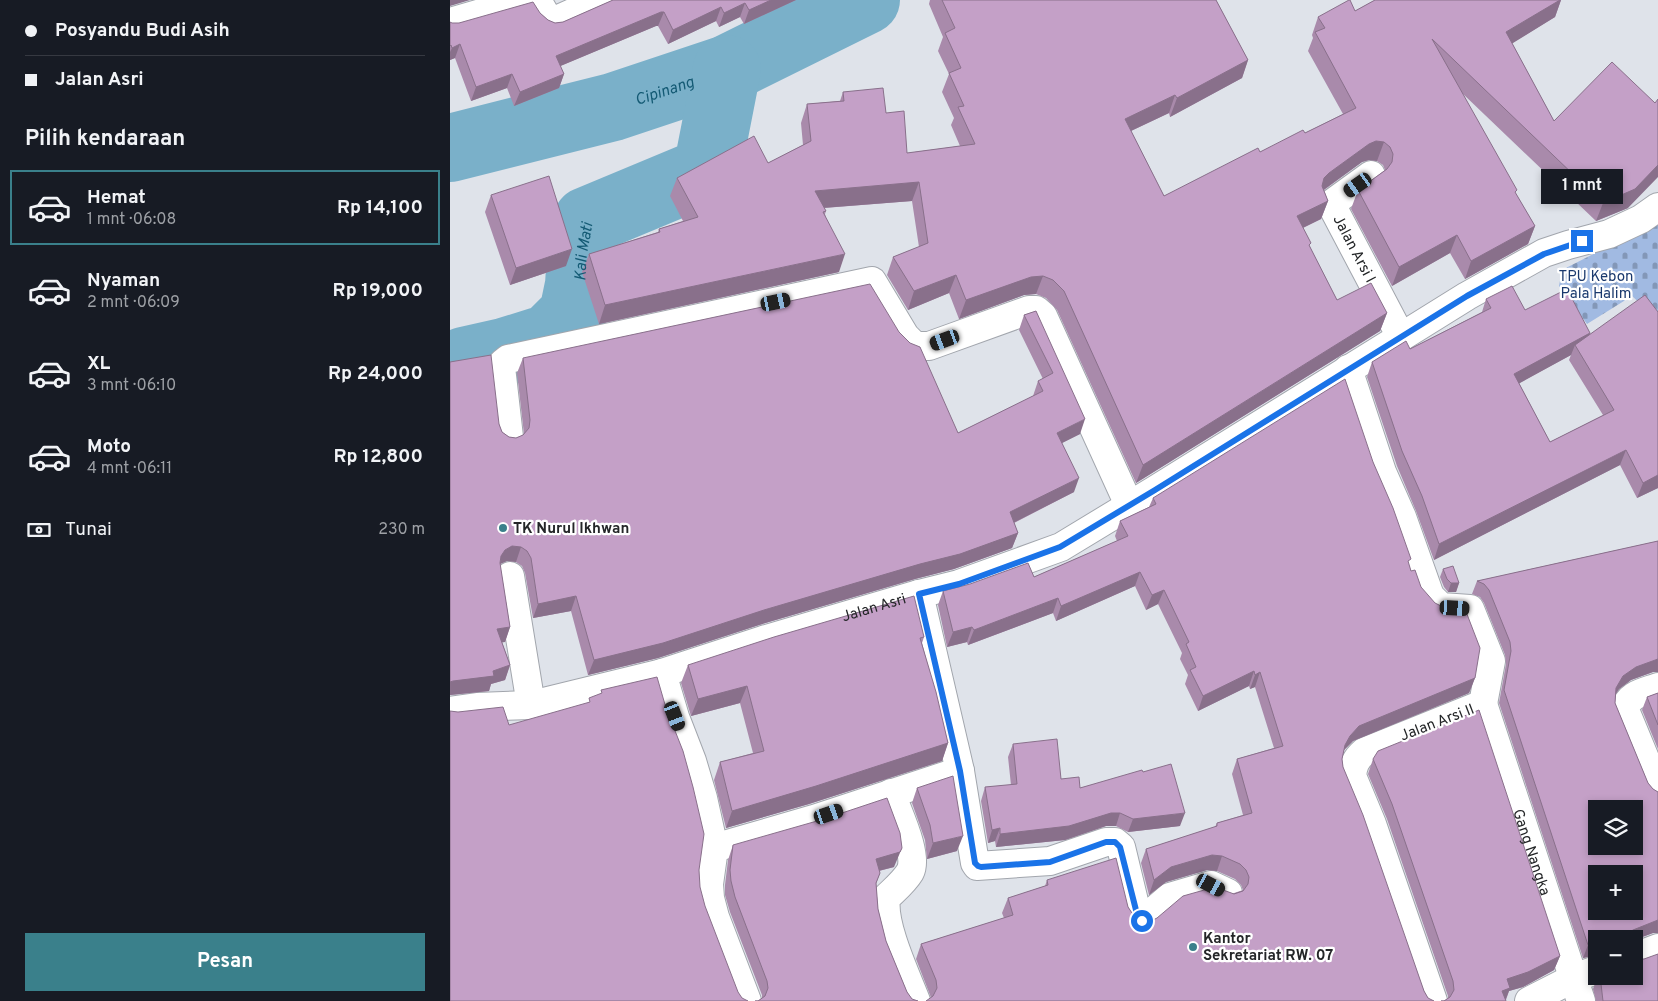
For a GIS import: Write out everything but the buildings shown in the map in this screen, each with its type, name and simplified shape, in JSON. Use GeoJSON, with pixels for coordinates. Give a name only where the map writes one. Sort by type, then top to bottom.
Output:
{"type":"FeatureCollection","features":[{"type":"Feature","properties":{"kind":"street"},"geometry":{"type":"LineString","coordinates":[[450,22],[526,0]]}},
{"type":"Feature","properties":{"kind":"street"},"geometry":{"type":"LineString","coordinates":[[537,0],[548,19],[555,22],[601,0]]}},
{"type":"Feature","properties":{"kind":"street","name":"Jalan Arsi I"},"geometry":{"type":"LineString","coordinates":[[1371,176],[1331,204],[1401,337]]}},
{"type":"Feature","properties":{"kind":"street","name":"Jalan Asri"},"geometry":{"type":"LineString","coordinates":[[450,711],[531,705],[662,673],[763,640],[959,584],[1060,547],[1467,296],[1544,254],[1568,245],[1609,234],[1641,219],[1658,207]]}},
{"type":"Feature","properties":{"kind":"street"},"geometry":{"type":"LineString","coordinates":[[509,437],[501,367],[503,362],[508,359],[872,281],[905,336],[915,346],[928,346],[1029,310],[1036,310],[1043,316],[1129,505]]}},
{"type":"Feature","properties":{"kind":"street","name":"Jalan Arsi II"},"geometry":{"type":"LineString","coordinates":[[1348,369],[1382,472],[1402,517],[1430,596],[1441,607],[1470,609],[1492,664],[1483,704],[1364,752],[1354,764],[1352,770],[1352,776],[1372,824],[1432,1001]]}},
{"type":"Feature","properties":{"kind":"street"},"geometry":{"type":"LineString","coordinates":[[510,576],[531,705]]}},
{"type":"Feature","properties":{"kind":"street"},"geometry":{"type":"LineString","coordinates":[[919,594],[960,771],[975,863],[978,866],[1050,862],[1106,842],[1115,842],[1120,847],[1138,918],[1142,921],[1170,897],[1211,885],[1228,894]]}},
{"type":"Feature","properties":{"kind":"street"},"geometry":{"type":"LineString","coordinates":[[662,673],[703,798],[714,848],[709,884],[710,898],[715,917],[747,1001]]}},
{"type":"Feature","properties":{"kind":"street"},"geometry":{"type":"LineString","coordinates":[[1658,687],[1632,696],[1627,700],[1625,710],[1658,790]]}},
{"type":"Feature","properties":{"kind":"street","name":"Gang Nangka"},"geometry":{"type":"LineString","coordinates":[[1483,704],[1584,983]]}},
{"type":"Feature","properties":{"kind":"street"},"geometry":{"type":"LineString","coordinates":[[714,848],[814,819],[960,771]]}},
{"type":"Feature","properties":{"kind":"street"},"geometry":{"type":"LineString","coordinates":[[891,793],[912,857],[910,872],[886,898],[885,909],[890,931],[916,1001]]}},
{"type":"Feature","properties":{"kind":"street"},"geometry":{"type":"LineString","coordinates":[[1643,954],[1658,948]]}},
{"type":"Feature","properties":{"kind":"street"},"geometry":{"type":"LineString","coordinates":[[1529,1001],[1584,983]]}},
{"type":"Feature","properties":{"kind":"green space","name":"TPU Kebon Pala Halim"},"geometry":{"type":"Polygon","coordinates":[[[1658,221],[1658,320],[1632,296],[1587,324],[1559,286],[1562,270],[1658,221]]]}},
{"type":"Feature","properties":{"kind":"waterway","name":"Cipinang"},"geometry":{"type":"LineString","coordinates":[[450,148],[613,107],[727,69],[866,0]]}},
{"type":"Feature","properties":{"kind":"waterway","name":"Kali Mati"},"geometry":{"type":"LineString","coordinates":[[450,375],[464,361],[504,352],[549,338],[573,314],[579,285],[581,253],[587,221],[707,171],[727,69]]}},
{"type":"Feature","properties":{"kind":"place","name":"TK Nurul Ikhwan"},"geometry":{"type":"Point","coordinates":[503,528]}},
{"type":"Feature","properties":{"kind":"place","name":"Kantor Sekretariat RW. 07"},"geometry":{"type":"Point","coordinates":[1193,947]}},
{"type":"Feature","properties":{"kind":"route"},"geometry":{"type":"LineString","coordinates":[[1142,921],[1138,918],[1120,847],[1115,842],[1106,842],[1050,862],[981,867],[975,863],[960,771],[919,594],[959,584],[1060,547],[1467,296],[1544,254],[1582,241]]}}]}
